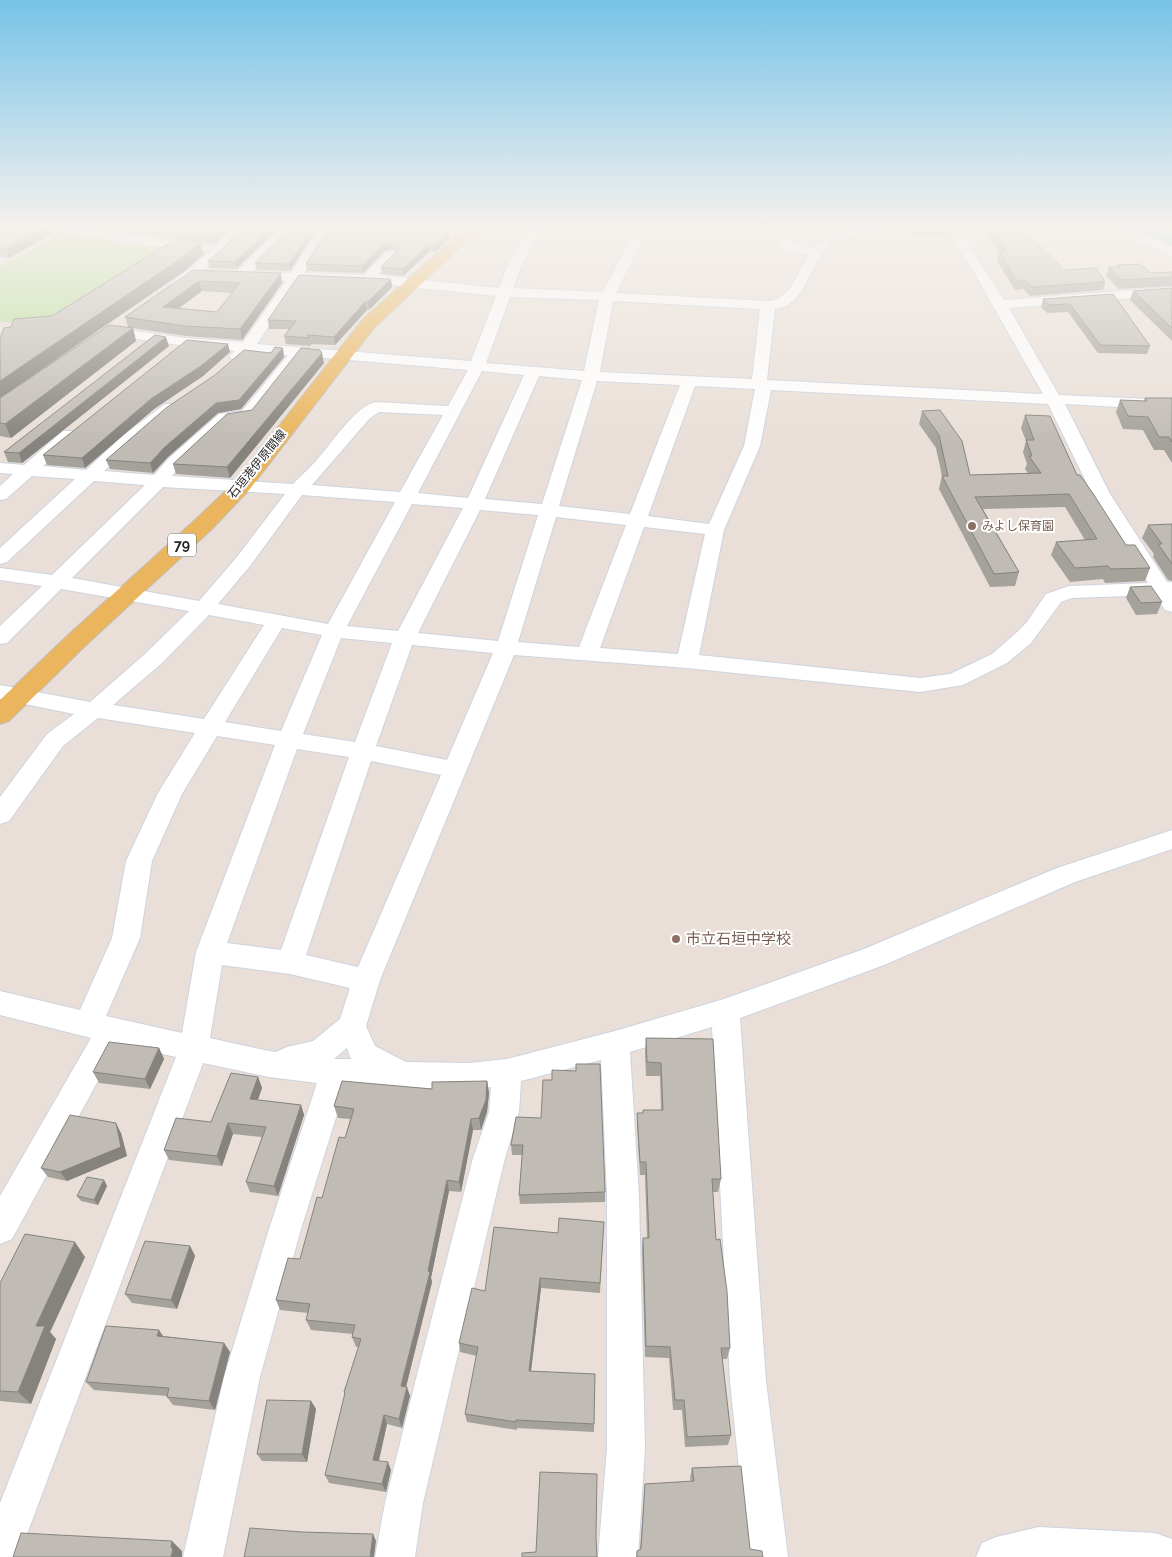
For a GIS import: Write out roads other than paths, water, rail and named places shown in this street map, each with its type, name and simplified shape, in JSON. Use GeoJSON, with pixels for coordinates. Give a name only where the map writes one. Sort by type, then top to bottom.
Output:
{"type":"FeatureCollection","features":[{"type":"Feature","properties":{"kind":"main road","name":"石垣港伊原間線"},"geometry":{"type":"LineString","coordinates":[[0,714],[9,694],[126,595],[204,524],[242,486],[342,355],[368,324],[396,299]]}},
{"type":"Feature","properties":{"kind":"street"},"geometry":{"type":"LineString","coordinates":[[224,368],[247,348],[281,299]]}},
{"type":"Feature","properties":{"kind":"street"},"geometry":{"type":"LineString","coordinates":[[0,1553],[194,1047],[210,952],[289,740],[334,630],[477,367],[503,299]]}},
{"type":"Feature","properties":{"kind":"street"},"geometry":{"type":"LineString","coordinates":[[270,1064],[321,1052],[352,1026],[366,980],[506,648],[547,510],[591,376],[607,299]]}},
{"type":"Feature","properties":{"kind":"street"},"geometry":{"type":"LineString","coordinates":[[641,299],[768,305],[780,304],[787,299]]}},
{"type":"Feature","properties":{"kind":"street"},"geometry":{"type":"LineString","coordinates":[[995,299],[1054,399],[1101,494],[1168,594]]}},
{"type":"Feature","properties":{"kind":"street"},"geometry":{"type":"LineString","coordinates":[[999,305],[1083,299]]}},
{"type":"Feature","properties":{"kind":"street"},"geometry":{"type":"LineString","coordinates":[[687,661],[715,530],[752,446],[761,385],[768,305]]}},
{"type":"Feature","properties":{"kind":"street"},"geometry":{"type":"LineString","coordinates":[[94,342],[126,320]]}},
{"type":"Feature","properties":{"kind":"street"},"geometry":{"type":"LineString","coordinates":[[109,331],[186,342],[247,348],[591,376],[1172,405]]}},
{"type":"Feature","properties":{"kind":"street"},"geometry":{"type":"LineString","coordinates":[[134,353],[154,338]]}},
{"type":"Feature","properties":{"kind":"street"},"geometry":{"type":"LineString","coordinates":[[166,358],[186,342]]}},
{"type":"Feature","properties":{"kind":"street"},"geometry":{"type":"LineString","coordinates":[[0,638],[58,582],[175,462],[225,417],[247,416],[298,352]]}},
{"type":"Feature","properties":{"kind":"street"},"geometry":{"type":"LineString","coordinates":[[290,963],[363,751],[406,638],[474,504],[534,371]]}},
{"type":"Feature","properties":{"kind":"street"},"geometry":{"type":"LineString","coordinates":[[586,654],[689,381]]}},
{"type":"Feature","properties":{"kind":"street"},"geometry":{"type":"LineString","coordinates":[[0,558],[140,430],[182,400]]}},
{"type":"Feature","properties":{"kind":"street"},"geometry":{"type":"LineString","coordinates":[[0,815],[55,740],[94,710],[153,659],[203,608],[244,562],[297,490],[364,415],[375,408],[453,411]]}},
{"type":"Feature","properties":{"kind":"street"},"geometry":{"type":"LineString","coordinates":[[0,495],[81,425]]}},
{"type":"Feature","properties":{"kind":"street"},"geometry":{"type":"LineString","coordinates":[[0,468],[25,472],[340,492],[547,510],[715,530]]}},
{"type":"Feature","properties":{"kind":"street"},"geometry":{"type":"LineString","coordinates":[[1124,531],[1143,530]]}},
{"type":"Feature","properties":{"kind":"street"},"geometry":{"type":"LineString","coordinates":[[0,574],[58,582],[334,630],[506,648],[687,661],[920,685],[953,680],[988,666],[1020,644],[1046,612],[1053,598],[1069,592],[1168,594]]}},
{"type":"Feature","properties":{"kind":"street"},"geometry":{"type":"LineString","coordinates":[[0,1228],[99,1027],[126,938],[139,861],[170,793],[277,620]]}},
{"type":"Feature","properties":{"kind":"street"},"geometry":{"type":"LineString","coordinates":[[9,694],[94,710],[363,751],[456,770]]}},
{"type":"Feature","properties":{"kind":"street"},"geometry":{"type":"LineString","coordinates":[[0,1003],[99,1027],[270,1064],[335,1072],[405,1076],[469,1076],[507,1072],[615,1044],[725,1011],[874,957],[1066,875],[1172,839]]}},
{"type":"Feature","properties":{"kind":"street"},"geometry":{"type":"LineString","coordinates":[[210,952],[290,963],[366,980]]}},
{"type":"Feature","properties":{"kind":"street"},"geometry":{"type":"LineString","coordinates":[[725,1011],[748,1381],[768,1557]]}},
{"type":"Feature","properties":{"kind":"street"},"geometry":{"type":"LineString","coordinates":[[352,1026],[364,1055],[405,1076]]}},
{"type":"Feature","properties":{"kind":"street"},"geometry":{"type":"LineString","coordinates":[[615,1044],[623,1196],[626,1448],[618,1557]]}},
{"type":"Feature","properties":{"kind":"street"},"geometry":{"type":"LineString","coordinates":[[203,1557],[242,1377],[285,1229],[335,1072]]}},
{"type":"Feature","properties":{"kind":"street"},"geometry":{"type":"LineString","coordinates":[[394,1557],[404,1503],[430,1394],[489,1158],[504,1112],[507,1072]]}},
{"type":"Feature","properties":{"kind":"street"},"geometry":{"type":"LineString","coordinates":[[996,1557],[1039,1547],[1155,1552],[1168,1557]]}},
{"type":"Feature","properties":{"kind":"place","name":"みよし保育園"},"geometry":{"type":"Point","coordinates":[972,526]}},
{"type":"Feature","properties":{"kind":"place","name":"市立石垣中学校"},"geometry":{"type":"Point","coordinates":[676,939]}}]}
